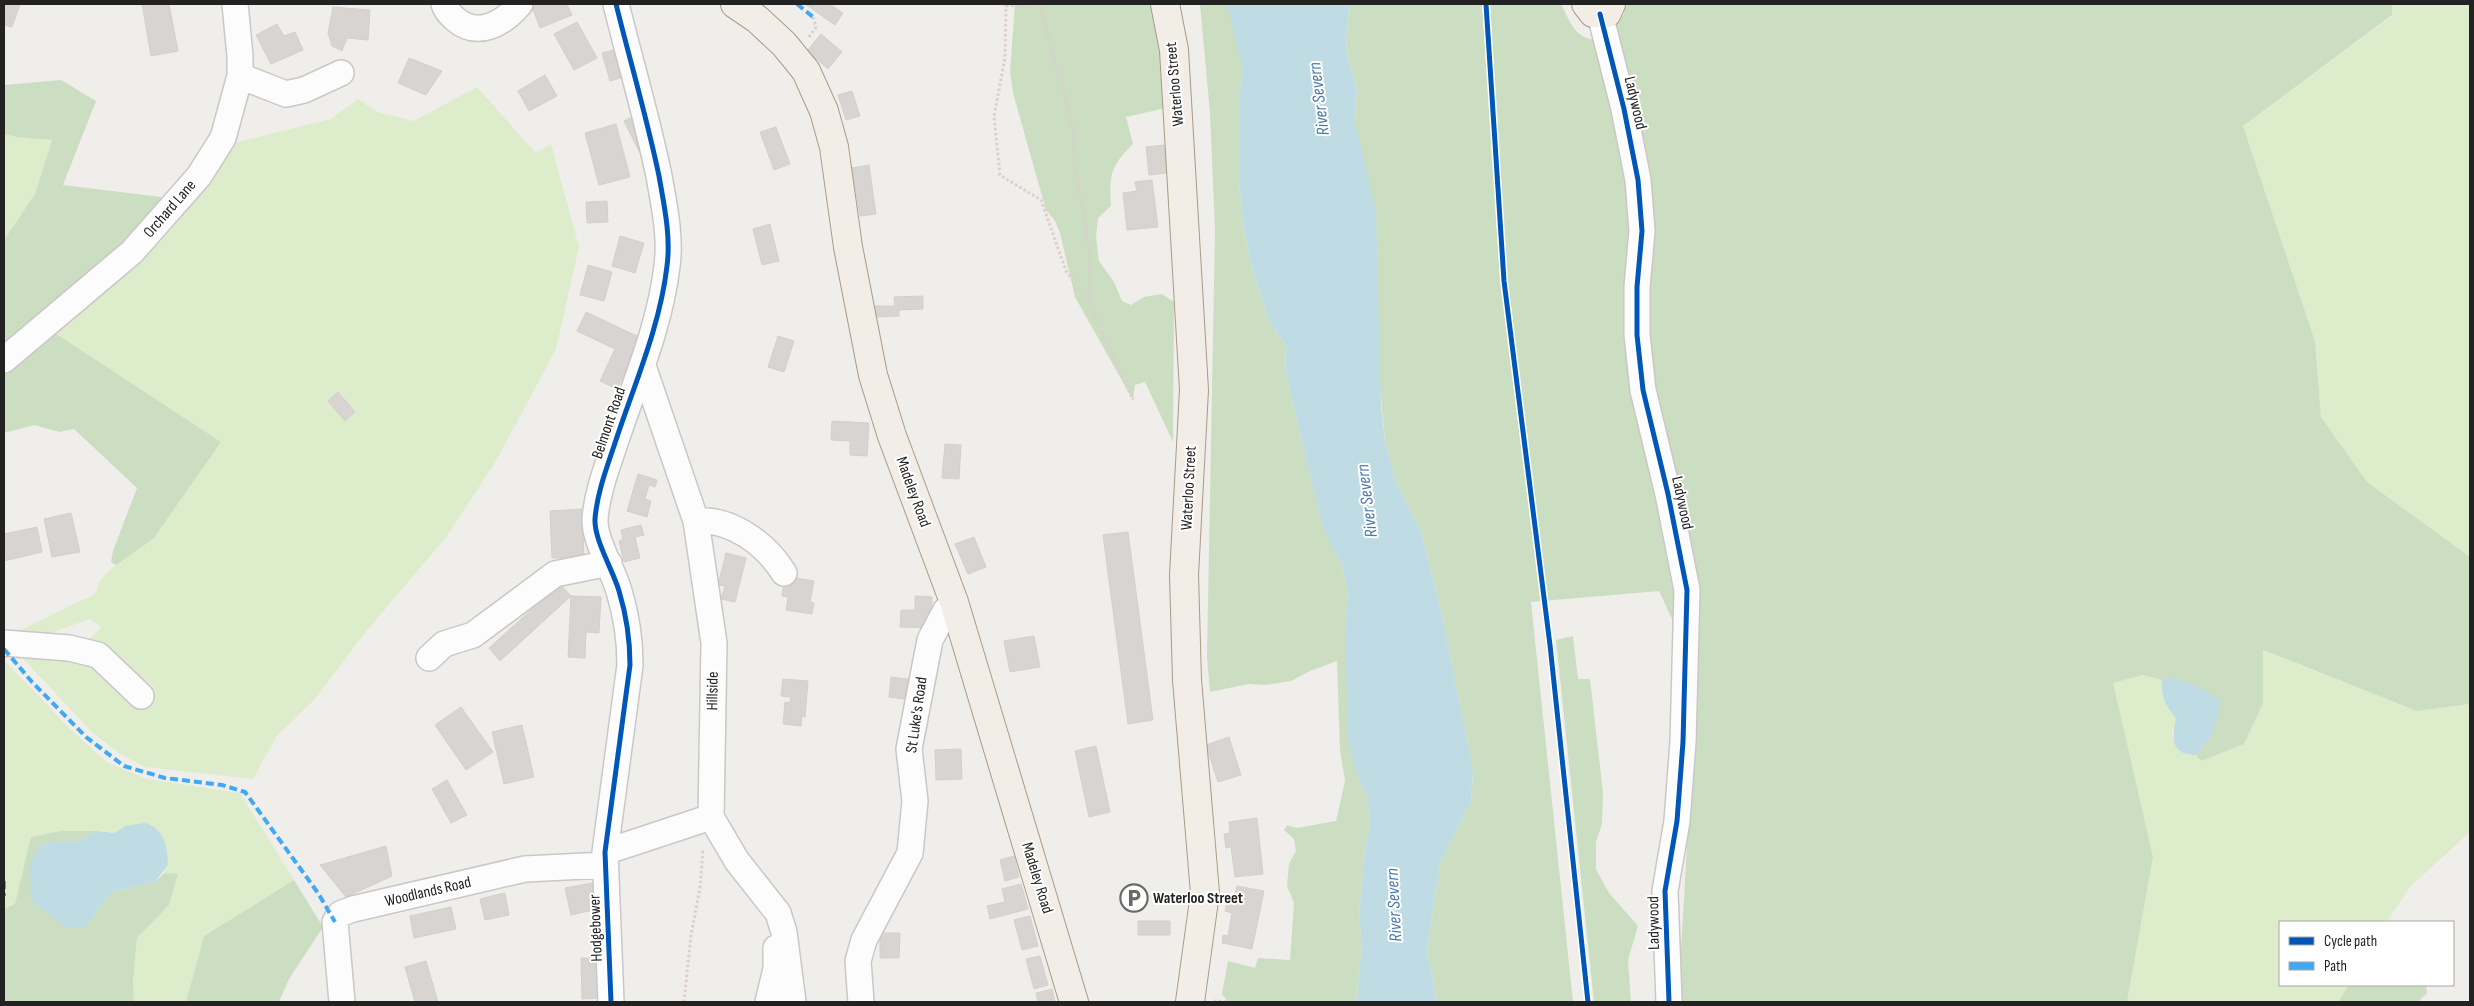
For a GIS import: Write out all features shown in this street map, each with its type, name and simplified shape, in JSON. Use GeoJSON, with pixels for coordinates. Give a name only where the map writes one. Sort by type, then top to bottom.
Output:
{"type":"FeatureCollection","features":[{"type":"Feature","properties":{"kind":"main road","name":"Madeley Road"},"geometry":{"type":"LineString","coordinates":[[735,4],[757,19],[784,44],[806,71],[824,111],[834,147],[848,247],[873,375],[892,436],[954,602],[1074,1002]]}},
{"type":"Feature","properties":{"kind":"main road","name":"Waterloo Street"},"geometry":{"type":"LineString","coordinates":[[1165,4],[1174,50],[1194,390],[1184,575],[1187,680],[1205,893],[1190,1002]]}},
{"type":"Feature","properties":{"kind":"street","name":"Orchard Lane"},"geometry":{"type":"LineString","coordinates":[[4,360],[132,252],[199,176],[223,138],[240,76],[235,4]]}},
{"type":"Feature","properties":{"kind":"street"},"geometry":{"type":"LineString","coordinates":[[444,4],[446,11],[462,25],[477,29],[495,26],[509,18],[520,4]]}},
{"type":"Feature","properties":{"kind":"street","name":"Belmont Road"},"geometry":{"type":"LineString","coordinates":[[605,859],[630,665],[630,643],[619,591],[595,524],[597,506],[608,463],[632,392],[643,366],[667,265],[666,212],[650,131],[616,4]]}},
{"type":"Feature","properties":{"kind":"street","name":"Ladywood"},"geometry":{"type":"LineString","coordinates":[[1599,7],[1624,108],[1638,180],[1642,231],[1637,287],[1637,336],[1643,390],[1668,494],[1687,590],[1683,742],[1677,821],[1665,891],[1669,1002]]}},
{"type":"Feature","properties":{"kind":"street"},"geometry":{"type":"LineString","coordinates":[[240,76],[286,94],[304,90],[341,74]]}},
{"type":"Feature","properties":{"kind":"street","name":"Hillside"},"geometry":{"type":"LineString","coordinates":[[643,366],[696,521],[714,643],[705,819]]}},
{"type":"Feature","properties":{"kind":"street"},"geometry":{"type":"LineString","coordinates":[[696,521],[710,520],[739,530],[773,556],[784,573]]}},
{"type":"Feature","properties":{"kind":"street"},"geometry":{"type":"LineString","coordinates":[[429,658],[444,644],[473,635],[555,574],[609,563]]}},
{"type":"Feature","properties":{"kind":"street","name":"St Luke's Road"},"geometry":{"type":"LineString","coordinates":[[861,1002],[858,961],[864,940],[910,853],[915,800],[909,749],[930,640],[946,610],[954,602]]}},
{"type":"Feature","properties":{"kind":"street"},"geometry":{"type":"LineString","coordinates":[[4,642],[69,648],[98,655],[141,696]]}},
{"type":"Feature","properties":{"kind":"street"},"geometry":{"type":"LineString","coordinates":[[705,819],[778,913],[784,932],[793,1002]]}},
{"type":"Feature","properties":{"kind":"street","name":"Woodlands Road"},"geometry":{"type":"LineString","coordinates":[[342,1002],[335,922],[340,914],[353,909],[525,869],[605,859],[705,819]]}},
{"type":"Feature","properties":{"kind":"street","name":"Hodgebower"},"geometry":{"type":"LineString","coordinates":[[605,859],[611,1002]]}},
{"type":"Feature","properties":{"kind":"street"},"geometry":{"type":"LineString","coordinates":[[768,1002],[776,969],[775,923],[778,913]]}},
{"type":"Feature","properties":{"kind":"path"},"geometry":{"type":"LineString","coordinates":[[1090,304],[1090,254],[1075,166],[1072,127],[1038,4],[1006,5],[1006,58],[994,116],[1000,175],[1040,200],[1066,270],[1090,304],[1133,400]]}},
{"type":"Feature","properties":{"kind":"path"},"geometry":{"type":"LineString","coordinates":[[684,1002],[704,854],[705,819]]}},
{"type":"Feature","properties":{"kind":"green space"},"geometry":{"type":"Polygon","coordinates":[[[1015,4],[1157,4],[1166,108],[1126,117],[1133,144],[1120,158],[1113,171],[1110,186],[1111,206],[1098,218],[1096,237],[1099,261],[1114,282],[1122,301],[1131,305],[1144,297],[1162,294],[1174,302],[1173,442],[1145,382],[1135,385],[1133,400],[1075,297],[1060,233],[1055,221],[1046,210],[1013,93],[1010,72],[1015,4]]]}},
{"type":"Feature","properties":{"kind":"green space"},"geometry":{"type":"Polygon","coordinates":[[[1200,4],[1227,4],[1230,10],[1243,71],[1239,95],[1239,183],[1244,229],[1252,269],[1269,321],[1285,344],[1286,374],[1323,528],[1342,565],[1348,594],[1345,633],[1357,775],[1367,796],[1370,823],[1365,848],[1359,914],[1362,945],[1356,1002],[1228,1002],[1222,994],[1228,961],[1255,968],[1258,958],[1290,960],[1294,903],[1287,886],[1289,864],[1296,851],[1294,839],[1284,830],[1287,825],[1297,828],[1336,821],[1345,781],[1340,751],[1337,661],[1310,671],[1291,681],[1265,685],[1248,684],[1210,692],[1207,656],[1215,230],[1210,113],[1200,4]]]}},
{"type":"Feature","properties":{"kind":"green space"},"geometry":{"type":"Polygon","coordinates":[[[1349,4],[1561,4],[1577,32],[1589,39],[1597,39],[1607,38],[1624,14],[1625,4],[2392,4],[2392,15],[2243,126],[2315,341],[2321,417],[2367,482],[2470,557],[2470,704],[2417,711],[2263,650],[2263,703],[2244,744],[2201,761],[2196,755],[2212,736],[2170,677],[2162,680],[2142,675],[2113,683],[2153,857],[2127,1002],[1678,1002],[1697,673],[1659,591],[1531,602],[1573,1002],[1437,1002],[1427,949],[1440,863],[1471,802],[1473,770],[1442,615],[1421,532],[1395,481],[1385,440],[1354,119],[1357,90],[1346,51],[1349,4]]]}},
{"type":"Feature","properties":{"kind":"green space"},"geometry":{"type":"Polygon","coordinates":[[[2392,4],[2470,4],[2470,557],[2367,482],[2321,417],[2315,340],[2243,126],[2392,16],[2392,4]]]}},
{"type":"Feature","properties":{"kind":"green space"},"geometry":{"type":"Polygon","coordinates":[[[61,80],[96,101],[63,185],[161,197],[150,215],[121,248],[35,320],[221,442],[153,539],[116,565],[111,562],[113,551],[137,488],[74,429],[59,432],[34,425],[4,433],[4,240],[35,194],[52,140],[4,134],[4,85],[61,80]]]}},
{"type":"Feature","properties":{"kind":"green space"},"geometry":{"type":"Polygon","coordinates":[[[477,87],[536,153],[551,144],[579,247],[556,349],[496,461],[447,536],[364,634],[315,699],[276,737],[253,779],[145,767],[120,754],[93,733],[12,647],[87,656],[92,669],[134,709],[154,687],[104,647],[88,641],[101,627],[90,619],[39,637],[8,636],[95,594],[101,579],[116,565],[150,541],[221,442],[54,333],[162,240],[187,210],[230,144],[331,119],[358,99],[377,112],[414,121],[477,87]]]}},
{"type":"Feature","properties":{"kind":"green space"},"geometry":{"type":"Polygon","coordinates":[[[4,134],[52,140],[35,194],[4,240],[4,134]]]}},
{"type":"Feature","properties":{"kind":"green space"},"geometry":{"type":"Polygon","coordinates":[[[1573,636],[1578,679],[1590,679],[1603,793],[1602,824],[1596,842],[1596,869],[1609,893],[1638,926],[1628,960],[1631,1002],[1594,1002],[1556,640],[1573,636]]]}},
{"type":"Feature","properties":{"kind":"green space"},"geometry":{"type":"Polygon","coordinates":[[[2262,650],[2417,711],[2470,704],[2470,832],[2410,887],[2388,921],[2279,921],[2279,986],[2348,986],[2338,1002],[2127,1002],[2153,857],[2112,683],[2142,675],[2162,680],[2164,700],[2176,718],[2172,735],[2186,755],[2196,755],[2201,761],[2263,703],[2262,650]]]}},
{"type":"Feature","properties":{"kind":"green space"},"geometry":{"type":"Polygon","coordinates":[[[4,660],[69,728],[108,763],[147,779],[240,793],[294,880],[204,936],[186,1002],[134,1002],[133,981],[137,938],[169,905],[178,875],[164,873],[168,865],[126,826],[114,833],[60,831],[32,837],[15,904],[4,909],[4,660]]]}},
{"type":"Feature","properties":{"kind":"green space"},"geometry":{"type":"Polygon","coordinates":[[[60,831],[96,831],[77,842],[49,841],[40,846],[88,924],[111,892],[155,882],[164,873],[178,874],[169,905],[137,938],[133,981],[134,1002],[4,1002],[4,909],[15,904],[31,837],[60,831]]]}},
{"type":"Feature","properties":{"kind":"green space"},"geometry":{"type":"Polygon","coordinates":[[[294,880],[323,927],[289,979],[279,1002],[186,1002],[204,936],[294,880]]]}},
{"type":"Feature","properties":{"kind":"green space"},"geometry":{"type":"Polygon","coordinates":[[[2348,986],[2426,986],[2427,993],[2418,1002],[2338,1002],[2348,986]]]}},
{"type":"Feature","properties":{"kind":"water","name":"River Severn"},"geometry":{"type":"Polygon","coordinates":[[[1227,4],[1349,4],[1346,51],[1357,90],[1354,119],[1376,210],[1381,407],[1385,440],[1395,481],[1421,532],[1442,615],[1473,770],[1471,802],[1440,863],[1427,949],[1437,1002],[1356,1002],[1362,945],[1359,914],[1365,848],[1370,823],[1367,796],[1357,775],[1348,740],[1345,633],[1348,594],[1342,565],[1323,529],[1286,374],[1285,344],[1269,321],[1252,269],[1244,229],[1239,183],[1239,95],[1243,71],[1227,4]]]}},
{"type":"Feature","properties":{"kind":"water"},"geometry":{"type":"Polygon","coordinates":[[[2170,677],[2190,683],[2221,700],[2212,736],[2196,755],[2181,752],[2175,744],[2176,718],[2166,705],[2162,691],[2162,680],[2170,677]]]}},
{"type":"Feature","properties":{"kind":"water"},"geometry":{"type":"Polygon","coordinates":[[[145,823],[161,834],[166,845],[168,865],[155,882],[111,892],[88,924],[81,928],[67,928],[32,901],[29,866],[40,846],[49,841],[77,842],[96,831],[114,833],[126,826],[145,823]]]}},
{"type":"Feature","properties":{"kind":"building"},"geometry":{"type":"Polygon","coordinates":[[[4,4],[20,4],[12,27],[4,25],[4,4]]]}},
{"type":"Feature","properties":{"kind":"building"},"geometry":{"type":"Polygon","coordinates":[[[142,4],[169,4],[178,51],[151,56],[142,4]]]}},
{"type":"Feature","properties":{"kind":"building"},"geometry":{"type":"Polygon","coordinates":[[[531,4],[567,4],[572,15],[540,28],[531,4]]]}},
{"type":"Feature","properties":{"kind":"building"},"geometry":{"type":"Polygon","coordinates":[[[805,4],[830,4],[843,13],[835,25],[805,4]]]}},
{"type":"Feature","properties":{"kind":"building"},"geometry":{"type":"Polygon","coordinates":[[[333,7],[370,10],[368,40],[347,38],[342,51],[332,46],[328,33],[333,7]]]}},
{"type":"Feature","properties":{"kind":"building"},"geometry":{"type":"Polygon","coordinates":[[[577,22],[597,58],[574,70],[554,34],[577,22]]]}},
{"type":"Feature","properties":{"kind":"building"},"geometry":{"type":"Polygon","coordinates":[[[277,24],[284,36],[295,32],[303,50],[271,64],[256,35],[277,24]]]}},
{"type":"Feature","properties":{"kind":"building"},"geometry":{"type":"Polygon","coordinates":[[[821,34],[842,52],[828,69],[807,51],[821,34]]]}},
{"type":"Feature","properties":{"kind":"building"},"geometry":{"type":"Polygon","coordinates":[[[620,48],[627,76],[610,81],[602,53],[620,48]]]}},
{"type":"Feature","properties":{"kind":"building"},"geometry":{"type":"Polygon","coordinates":[[[409,58],[442,71],[426,95],[398,83],[409,58]]]}},
{"type":"Feature","properties":{"kind":"building"},"geometry":{"type":"Polygon","coordinates":[[[545,75],[557,96],[529,111],[518,91],[545,75]]]}},
{"type":"Feature","properties":{"kind":"building"},"geometry":{"type":"Polygon","coordinates":[[[852,91],[860,116],[846,120],[838,95],[852,91]]]}},
{"type":"Feature","properties":{"kind":"building"},"geometry":{"type":"Polygon","coordinates":[[[634,116],[650,148],[640,153],[624,121],[634,116]]]}},
{"type":"Feature","properties":{"kind":"building"},"geometry":{"type":"Polygon","coordinates":[[[616,124],[630,177],[599,185],[585,133],[616,124]]]}},
{"type":"Feature","properties":{"kind":"building"},"geometry":{"type":"Polygon","coordinates":[[[776,127],[790,164],[774,170],[760,132],[776,127]]]}},
{"type":"Feature","properties":{"kind":"building"},"geometry":{"type":"Polygon","coordinates":[[[1164,145],[1167,173],[1149,175],[1146,147],[1164,145]]]}},
{"type":"Feature","properties":{"kind":"building"},"geometry":{"type":"Polygon","coordinates":[[[869,165],[876,214],[860,216],[852,168],[869,165]]]}},
{"type":"Feature","properties":{"kind":"building"},"geometry":{"type":"Polygon","coordinates":[[[1152,180],[1158,227],[1127,230],[1123,193],[1137,191],[1135,182],[1152,180]]]}},
{"type":"Feature","properties":{"kind":"building"},"geometry":{"type":"Polygon","coordinates":[[[607,201],[608,222],[587,223],[586,202],[607,201]]]}},
{"type":"Feature","properties":{"kind":"building"},"geometry":{"type":"Polygon","coordinates":[[[770,224],[779,261],[762,265],[753,229],[770,224]]]}},
{"type":"Feature","properties":{"kind":"building"},"geometry":{"type":"Polygon","coordinates":[[[620,236],[644,243],[635,273],[612,266],[620,236]]]}},
{"type":"Feature","properties":{"kind":"building"},"geometry":{"type":"Polygon","coordinates":[[[588,265],[612,272],[604,301],[580,295],[588,265]]]}},
{"type":"Feature","properties":{"kind":"building"},"geometry":{"type":"Polygon","coordinates":[[[923,296],[923,309],[899,310],[899,316],[875,317],[875,306],[895,306],[894,297],[923,296]]]}},
{"type":"Feature","properties":{"kind":"building"},"geometry":{"type":"Polygon","coordinates":[[[586,312],[641,338],[617,389],[600,381],[615,349],[577,331],[586,312]]]}},
{"type":"Feature","properties":{"kind":"building"},"geometry":{"type":"Polygon","coordinates":[[[778,336],[794,341],[784,372],[768,367],[778,336]]]}},
{"type":"Feature","properties":{"kind":"building"},"geometry":{"type":"Polygon","coordinates":[[[338,392],[355,412],[345,421],[328,401],[338,392]]]}},
{"type":"Feature","properties":{"kind":"building"},"geometry":{"type":"Polygon","coordinates":[[[832,421],[869,423],[867,456],[850,455],[850,441],[831,440],[832,421]]]}},
{"type":"Feature","properties":{"kind":"building"},"geometry":{"type":"Polygon","coordinates":[[[945,444],[961,445],[959,479],[942,478],[945,444]]]}},
{"type":"Feature","properties":{"kind":"building"},"geometry":{"type":"Polygon","coordinates":[[[638,474],[657,480],[655,487],[649,485],[645,499],[651,501],[647,517],[627,511],[638,474]]]}},
{"type":"Feature","properties":{"kind":"building"},"geometry":{"type":"Polygon","coordinates":[[[582,509],[584,557],[552,558],[550,511],[582,509]]]}},
{"type":"Feature","properties":{"kind":"building"},"geometry":{"type":"Polygon","coordinates":[[[71,513],[80,552],[52,557],[44,519],[71,513]]]}},
{"type":"Feature","properties":{"kind":"building"},"geometry":{"type":"Polygon","coordinates":[[[641,525],[644,535],[635,537],[640,558],[624,562],[619,541],[623,539],[621,530],[641,525]]]}},
{"type":"Feature","properties":{"kind":"building"},"geometry":{"type":"Polygon","coordinates":[[[37,527],[42,552],[4,561],[4,534],[37,527]]]}},
{"type":"Feature","properties":{"kind":"building"},"geometry":{"type":"Polygon","coordinates":[[[1128,532],[1153,720],[1128,724],[1103,535],[1128,532]]]}},
{"type":"Feature","properties":{"kind":"building"},"geometry":{"type":"Polygon","coordinates":[[[974,537],[986,567],[968,574],[955,544],[974,537]]]}},
{"type":"Feature","properties":{"kind":"building"},"geometry":{"type":"Polygon","coordinates":[[[726,553],[746,558],[735,602],[721,599],[725,586],[718,585],[726,553]]]}},
{"type":"Feature","properties":{"kind":"building"},"geometry":{"type":"Polygon","coordinates":[[[789,577],[814,581],[810,602],[814,603],[812,614],[786,610],[788,597],[782,596],[784,581],[789,577]]]}},
{"type":"Feature","properties":{"kind":"building"},"geometry":{"type":"Polygon","coordinates":[[[560,584],[571,596],[500,661],[489,648],[560,584]]]}},
{"type":"Feature","properties":{"kind":"building"},"geometry":{"type":"Polygon","coordinates":[[[571,596],[601,597],[599,633],[586,632],[585,658],[568,657],[571,596]]]}},
{"type":"Feature","properties":{"kind":"building"},"geometry":{"type":"Polygon","coordinates":[[[915,596],[932,597],[932,628],[900,627],[901,610],[915,610],[915,596]]]}},
{"type":"Feature","properties":{"kind":"building"},"geometry":{"type":"Polygon","coordinates":[[[1034,636],[1040,667],[1010,672],[1004,641],[1034,636]]]}},
{"type":"Feature","properties":{"kind":"building"},"geometry":{"type":"Polygon","coordinates":[[[891,677],[914,680],[912,700],[889,697],[891,677]]]}},
{"type":"Feature","properties":{"kind":"building"},"geometry":{"type":"Polygon","coordinates":[[[783,679],[808,681],[805,717],[802,716],[801,726],[783,724],[785,702],[790,703],[791,697],[781,696],[783,679]]]}},
{"type":"Feature","properties":{"kind":"building"},"geometry":{"type":"Polygon","coordinates":[[[461,707],[493,752],[466,770],[435,725],[461,707]]]}},
{"type":"Feature","properties":{"kind":"building"},"geometry":{"type":"Polygon","coordinates":[[[522,725],[534,777],[504,784],[492,732],[522,725]]]}},
{"type":"Feature","properties":{"kind":"building"},"geometry":{"type":"Polygon","coordinates":[[[1229,737],[1241,775],[1218,782],[1206,745],[1229,737]]]}},
{"type":"Feature","properties":{"kind":"building"},"geometry":{"type":"Polygon","coordinates":[[[1096,746],[1110,812],[1089,817],[1075,751],[1096,746]]]}},
{"type":"Feature","properties":{"kind":"building"},"geometry":{"type":"Polygon","coordinates":[[[961,749],[962,779],[936,780],[935,750],[961,749]]]}},
{"type":"Feature","properties":{"kind":"building"},"geometry":{"type":"Polygon","coordinates":[[[447,780],[467,815],[451,823],[432,789],[447,780]]]}},
{"type":"Feature","properties":{"kind":"building"},"geometry":{"type":"Polygon","coordinates":[[[1257,818],[1263,874],[1235,877],[1231,847],[1226,848],[1224,834],[1230,833],[1229,822],[1257,818]]]}},
{"type":"Feature","properties":{"kind":"building"},"geometry":{"type":"Polygon","coordinates":[[[386,846],[392,876],[346,897],[320,865],[386,846]]]}},
{"type":"Feature","properties":{"kind":"building"},"geometry":{"type":"Polygon","coordinates":[[[1014,856],[1019,877],[1005,881],[1000,860],[1014,856]]]}},
{"type":"Feature","properties":{"kind":"building"},"geometry":{"type":"Polygon","coordinates":[[[593,883],[598,909],[571,915],[565,888],[593,883]]]}},
{"type":"Feature","properties":{"kind":"building"},"geometry":{"type":"Polygon","coordinates":[[[1021,884],[1028,909],[990,919],[987,906],[1005,902],[1002,889],[1021,884]]]}},
{"type":"Feature","properties":{"kind":"building"},"geometry":{"type":"Polygon","coordinates":[[[1237,886],[1264,891],[1252,949],[1222,943],[1223,935],[1228,936],[1232,913],[1225,911],[1228,899],[1234,900],[1237,886]]]}},
{"type":"Feature","properties":{"kind":"building"},"geometry":{"type":"Polygon","coordinates":[[[505,893],[509,915],[485,920],[480,899],[505,893]]]}},
{"type":"Feature","properties":{"kind":"building"},"geometry":{"type":"Polygon","coordinates":[[[451,907],[456,929],[414,938],[410,916],[451,907]]]}},
{"type":"Feature","properties":{"kind":"building"},"geometry":{"type":"Polygon","coordinates":[[[1030,916],[1038,946],[1022,950],[1014,920],[1030,916]]]}},
{"type":"Feature","properties":{"kind":"building"},"geometry":{"type":"Polygon","coordinates":[[[1138,921],[1170,921],[1170,935],[1138,935],[1138,921]]]}},
{"type":"Feature","properties":{"kind":"building"},"geometry":{"type":"Polygon","coordinates":[[[880,933],[900,933],[899,958],[880,958],[880,933]]]}},
{"type":"Feature","properties":{"kind":"building"},"geometry":{"type":"Polygon","coordinates":[[[1040,956],[1048,985],[1034,989],[1026,959],[1040,956]]]}},
{"type":"Feature","properties":{"kind":"building"},"geometry":{"type":"Polygon","coordinates":[[[581,958],[601,958],[602,998],[582,999],[581,958]]]}},
{"type":"Feature","properties":{"kind":"building"},"geometry":{"type":"Polygon","coordinates":[[[426,961],[438,1002],[415,1002],[405,967],[426,961]]]}},
{"type":"Feature","properties":{"kind":"building"},"geometry":{"type":"Polygon","coordinates":[[[1052,989],[1055,1002],[1038,1002],[1036,993],[1052,989]]]}},
{"type":"Feature","properties":{"kind":"marked path"},"geometry":{"type":"LineString","coordinates":[[797,4],[813,17]]}},
{"type":"Feature","properties":{"kind":"marked path"},"geometry":{"type":"LineString","coordinates":[[4,649],[32,682],[86,737],[124,766],[165,778],[222,785],[245,792],[318,893],[335,922]]}},
{"type":"Feature","properties":{"kind":"marked path"},"geometry":{"type":"LineString","coordinates":[[4,881],[4,896]]}},
{"type":"Feature","properties":{"kind":"cycle path"},"geometry":{"type":"LineString","coordinates":[[611,1002],[605,852],[630,656],[627,627],[621,600],[597,536],[595,519],[603,480],[646,356],[659,311],[668,255],[668,232],[659,176],[616,4]]}},
{"type":"Feature","properties":{"kind":"cycle path"},"geometry":{"type":"LineString","coordinates":[[1486,4],[1504,281],[1550,645],[1588,1002]]}},
{"type":"Feature","properties":{"kind":"cycle path"},"geometry":{"type":"LineString","coordinates":[[1600,14],[1624,109],[1638,180],[1642,231],[1637,287],[1637,335],[1643,390],[1668,494],[1687,590],[1683,742],[1677,821],[1665,891],[1669,1002]]}},
{"type":"Feature","properties":{"kind":"place","name":"Waterloo Street"},"geometry":{"type":"Point","coordinates":[1134,898]}}]}
